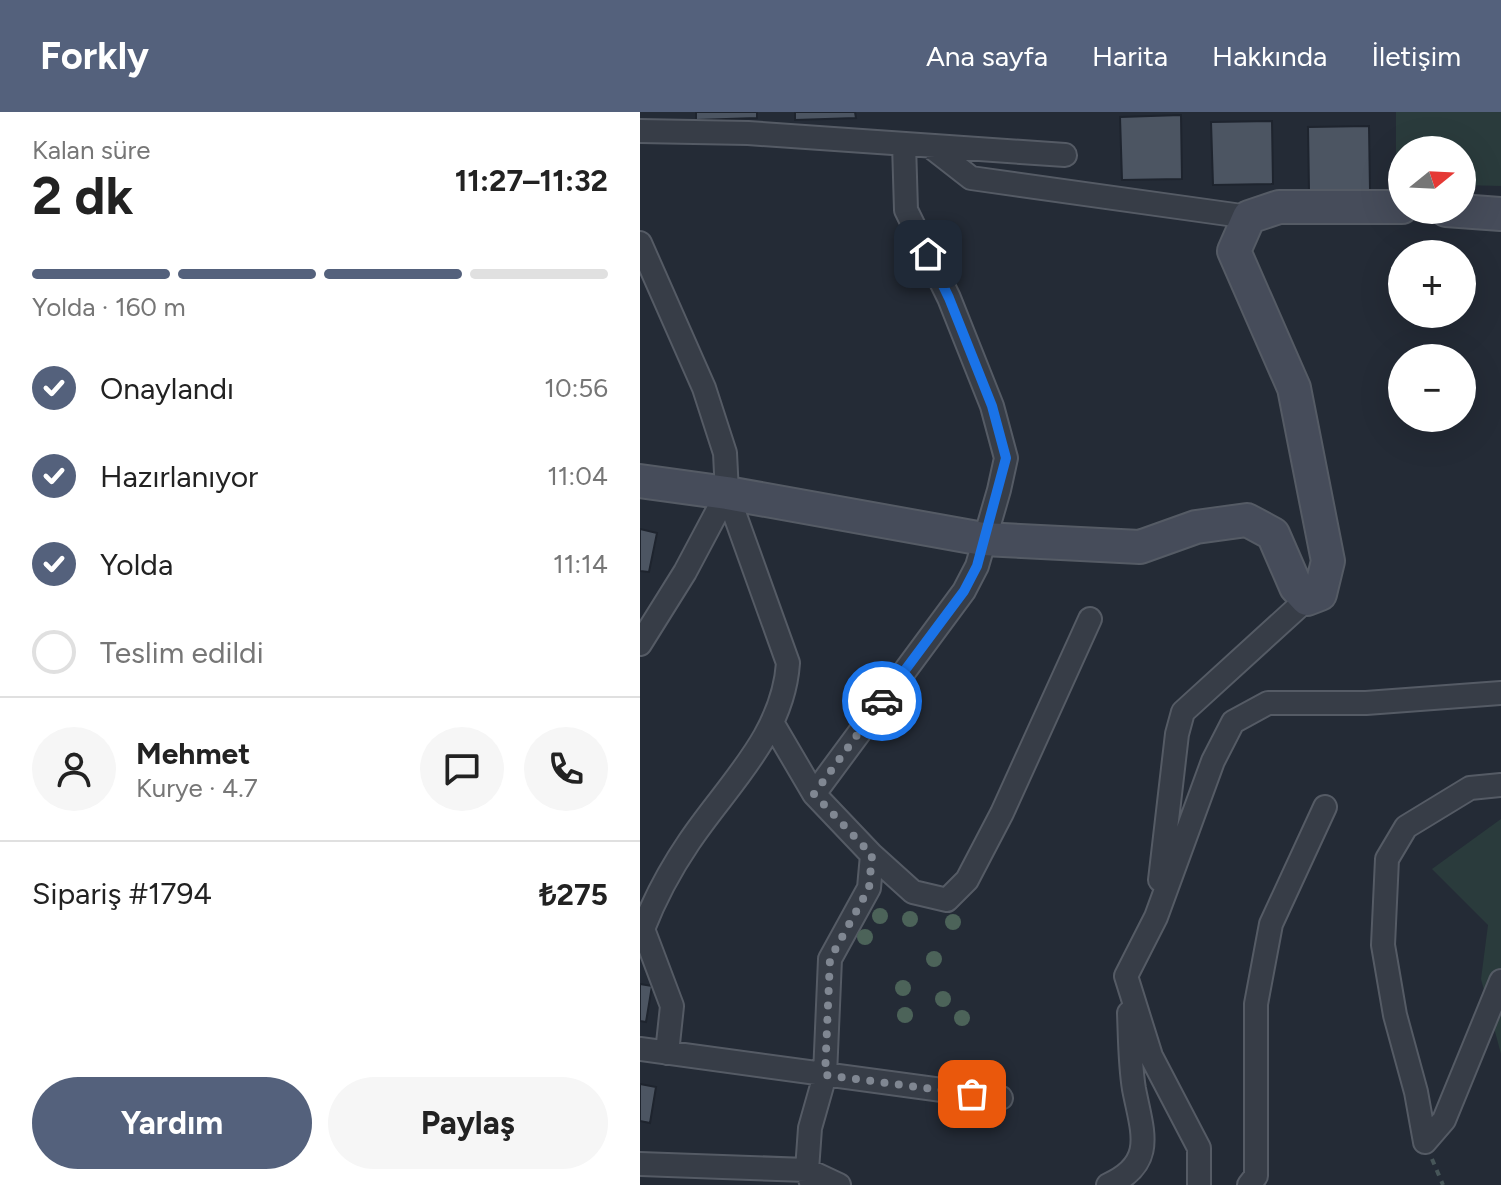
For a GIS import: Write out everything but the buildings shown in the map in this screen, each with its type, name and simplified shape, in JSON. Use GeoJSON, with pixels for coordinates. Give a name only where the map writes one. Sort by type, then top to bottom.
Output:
{"type":"FeatureCollection","features":[{"type":"Feature","properties":{"kind":"street"},"geometry":{"type":"LineString","coordinates":[[640,131],[748,133],[1065,155]]}},
{"type":"Feature","properties":{"kind":"street"},"geometry":{"type":"LineString","coordinates":[[814,794],[964,591],[977,566],[1006,458],[992,406],[955,312],[906,210],[904,144]]}},
{"type":"Feature","properties":{"kind":"street"},"geometry":{"type":"LineString","coordinates":[[930,146],[971,178],[1249,217],[1279,207],[1388,207]]}},
{"type":"Feature","properties":{"kind":"street"},"geometry":{"type":"LineString","coordinates":[[1476,212],[1501,214]]}},
{"type":"Feature","properties":{"kind":"street"},"geometry":{"type":"LineString","coordinates":[[1156,917],[1177,734],[1183,712],[1307,599],[1320,594],[1328,561],[1294,388],[1234,251],[1249,217]]}},
{"type":"Feature","properties":{"kind":"street"},"geometry":{"type":"LineString","coordinates":[[640,243],[704,388],[725,453],[727,493],[788,663],[787,686],[773,724],[689,841],[656,897],[643,929],[672,1006],[667,1053]]}},
{"type":"Feature","properties":{"kind":"street"},"geometry":{"type":"LineString","coordinates":[[640,481],[727,493],[983,539],[1140,547],[1196,527],[1247,520],[1273,534],[1296,587],[1307,599]]}},
{"type":"Feature","properties":{"kind":"street"},"geometry":{"type":"LineString","coordinates":[[640,644],[685,572],[727,493]]}},
{"type":"Feature","properties":{"kind":"street"},"geometry":{"type":"LineString","coordinates":[[773,724],[814,794],[872,855],[913,892],[947,900],[967,880],[1002,813],[1090,619]]}},
{"type":"Feature","properties":{"kind":"street"},"geometry":{"type":"LineString","coordinates":[[1108,1185],[1121,1179],[1137,1165],[1145,1141],[1134,1088],[1126,976],[1156,917],[1213,761],[1233,722],[1268,703],[1366,703],[1501,693]]}},
{"type":"Feature","properties":{"kind":"street"},"geometry":{"type":"LineString","coordinates":[[1425,1142],[1416,1092],[1395,1015],[1383,945],[1387,859],[1406,827],[1470,788],[1501,785]]}},
{"type":"Feature","properties":{"kind":"street"},"geometry":{"type":"LineString","coordinates":[[1249,1185],[1256,1176],[1256,1004],[1271,924],[1325,807]]}},
{"type":"Feature","properties":{"kind":"street"},"geometry":{"type":"LineString","coordinates":[[810,1178],[810,1128],[825,1075],[830,959],[869,888],[872,855]]}},
{"type":"Feature","properties":{"kind":"street"},"geometry":{"type":"LineString","coordinates":[[1126,976],[1151,1056],[1199,1148],[1199,1185]]}},
{"type":"Feature","properties":{"kind":"street"},"geometry":{"type":"LineString","coordinates":[[1425,1142],[1444,1120],[1501,981]]}},
{"type":"Feature","properties":{"kind":"street"},"geometry":{"type":"LineString","coordinates":[[640,1049],[1001,1098]]}},
{"type":"Feature","properties":{"kind":"street"},"geometry":{"type":"LineString","coordinates":[[640,1164],[666,1176],[810,1178],[839,1185]]}},
{"type":"Feature","properties":{"kind":"path"},"geometry":{"type":"LineString","coordinates":[[1425,1142],[1443,1185]]}},
{"type":"Feature","properties":{"kind":"shaded area"},"geometry":{"type":"Polygon","coordinates":[[[1396,112],[1501,112],[1501,186],[1476,185],[1476,136],[1396,136],[1396,112]]]}},
{"type":"Feature","properties":{"kind":"shaded area"},"geometry":{"type":"Polygon","coordinates":[[[1501,819],[1501,1054],[1481,979],[1488,925],[1432,869],[1501,819]]]}},
{"type":"Feature","properties":{"kind":"way so far"},"geometry":{"type":"LineString","coordinates":[[882,701],[814,794],[872,855],[869,888],[830,959],[825,1075],[972,1094]]}},
{"type":"Feature","properties":{"kind":"route"},"geometry":{"type":"LineString","coordinates":[[882,701],[964,591],[977,566],[1006,458],[992,406],[928,254]]}}]}
